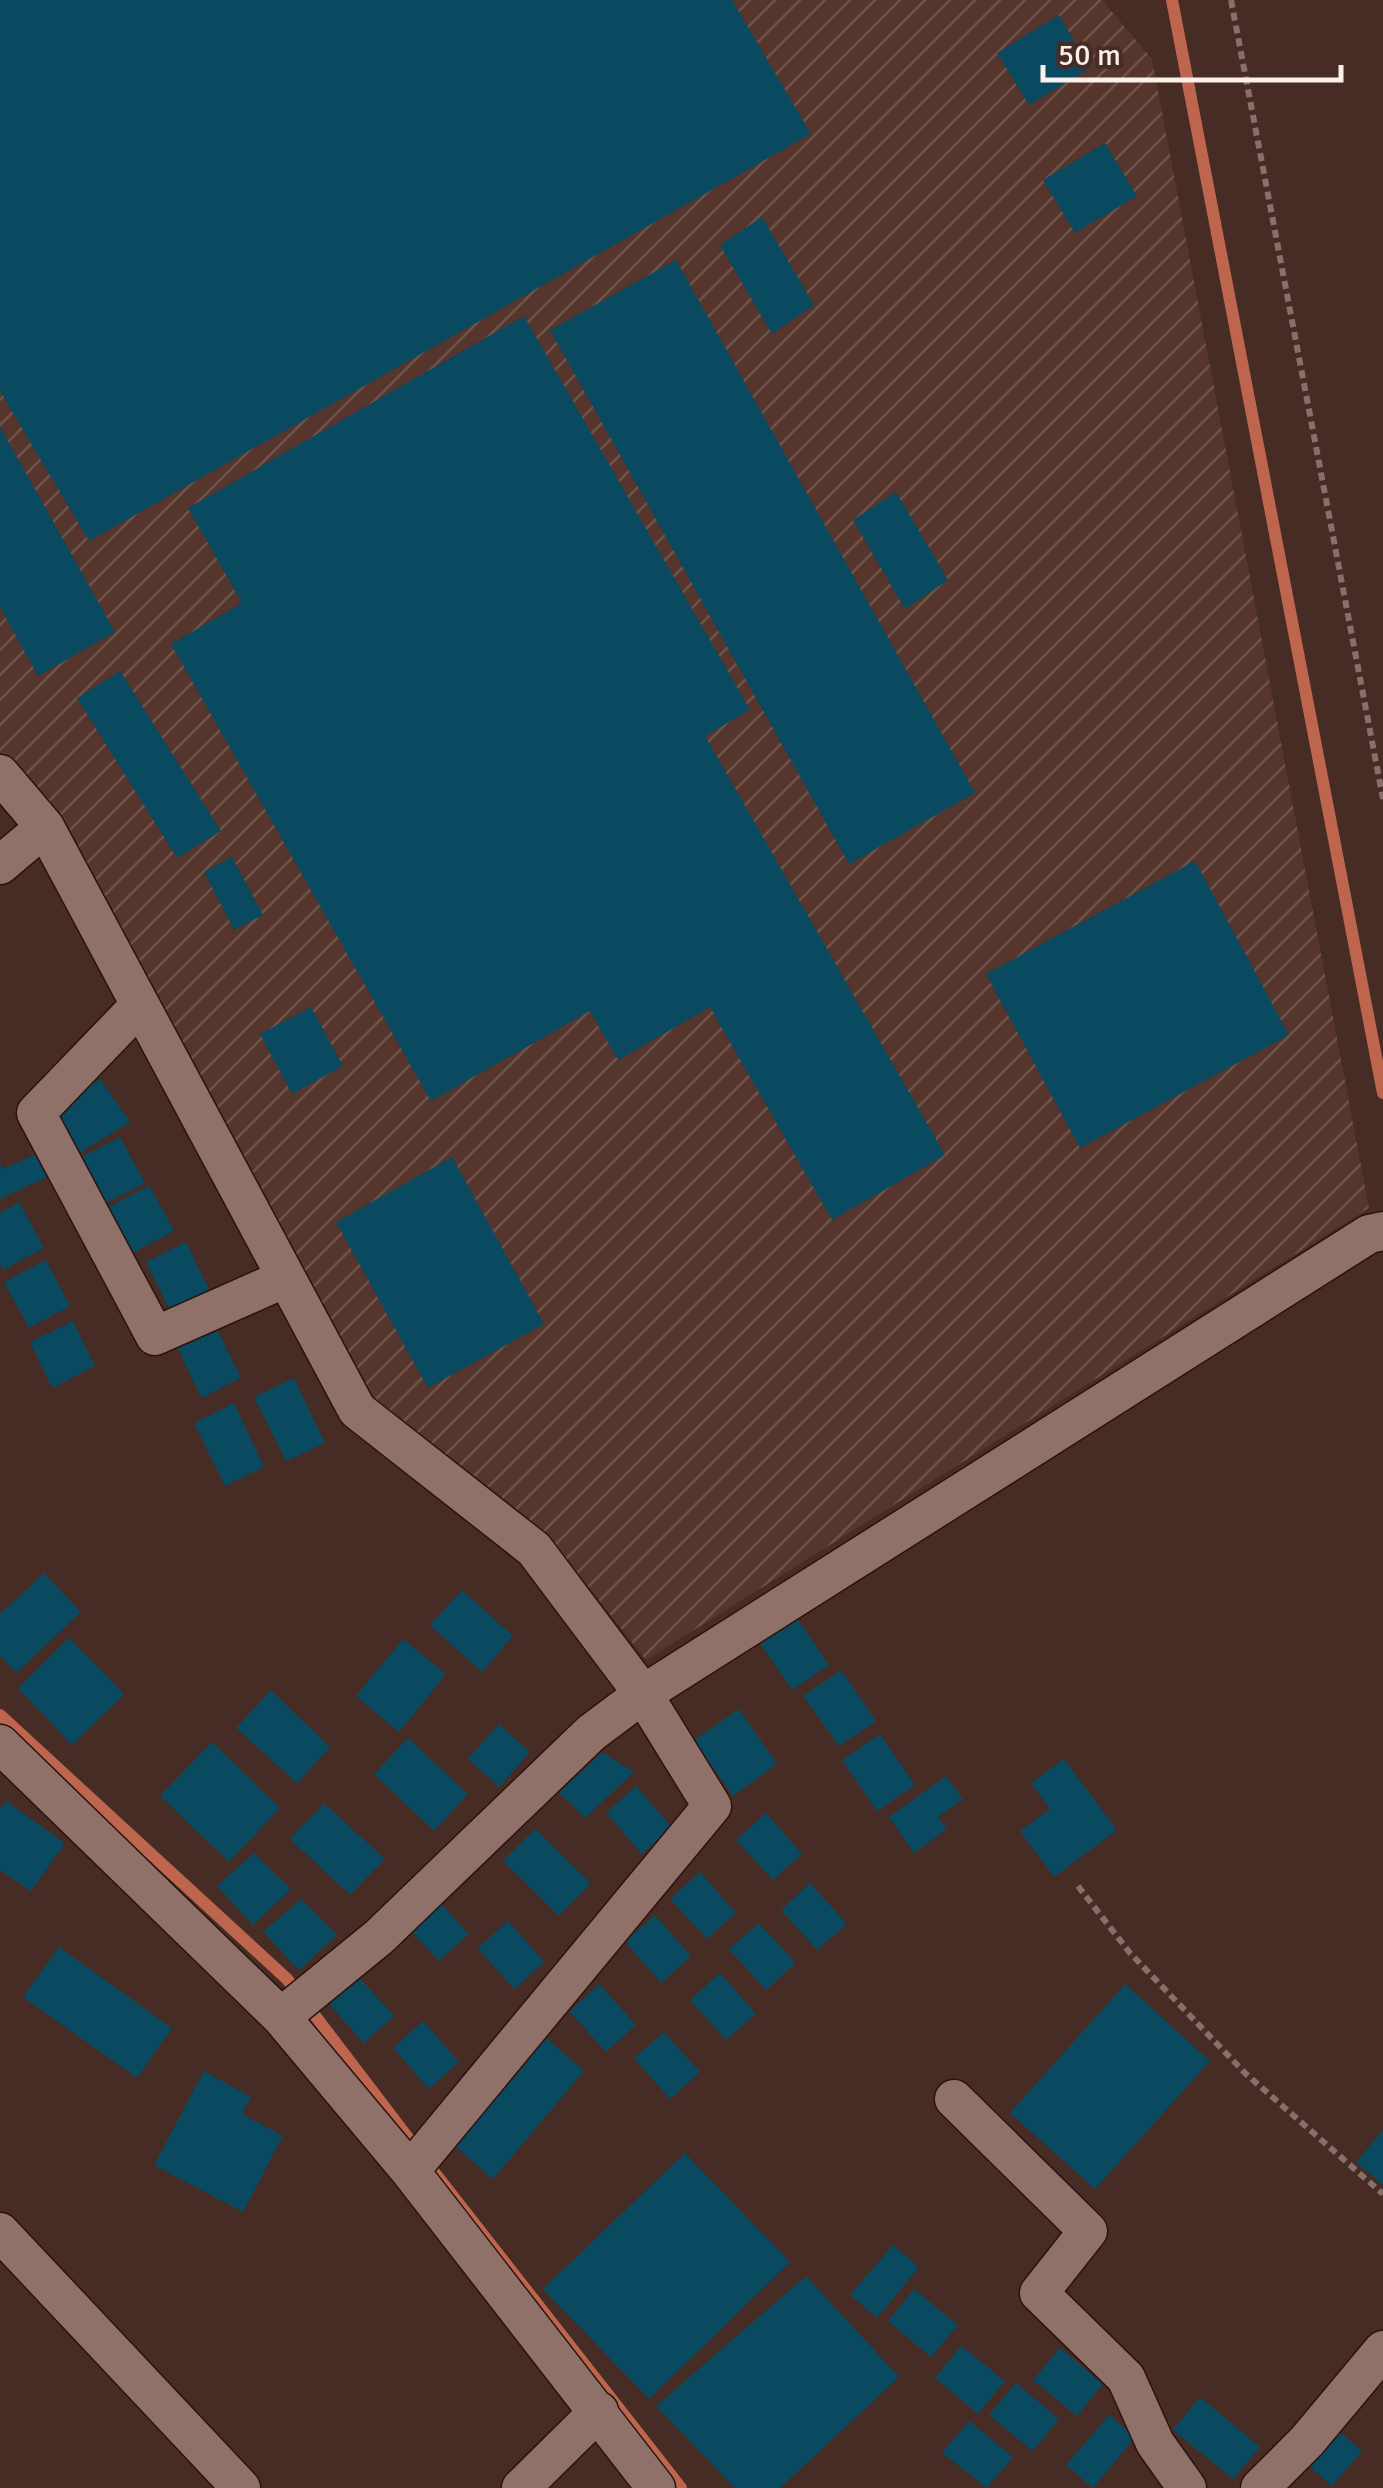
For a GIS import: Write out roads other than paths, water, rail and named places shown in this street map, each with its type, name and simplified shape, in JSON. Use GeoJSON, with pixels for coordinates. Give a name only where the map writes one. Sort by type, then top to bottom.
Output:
{"type":"FeatureCollection","features":[{"type":"Feature","properties":{"kind":"street"},"geometry":{"type":"LineString","coordinates":[[0,774],[45,827],[357,1410],[534,1548],[643,1694],[712,1806],[410,2171]]}},
{"type":"Feature","properties":{"kind":"street"},"geometry":{"type":"LineString","coordinates":[[0,865],[45,827]]}},
{"type":"Feature","properties":{"kind":"street"},"geometry":{"type":"LineString","coordinates":[[140,1004],[36,1113],[54,1148],[155,1336],[286,1278]]}},
{"type":"Feature","properties":{"kind":"street"},"geometry":{"type":"LineString","coordinates":[[281,2017],[379,1937],[592,1733],[643,1694],[1378,1239]]}},
{"type":"Feature","properties":{"kind":"street"},"geometry":{"type":"LineString","coordinates":[[0,1744],[281,2017],[410,2171],[656,2488]]}},
{"type":"Feature","properties":{"kind":"street"},"geometry":{"type":"LineString","coordinates":[[954,2099],[1088,2230],[1040,2293],[1126,2378],[1155,2443],[1187,2488]]}},
{"type":"Feature","properties":{"kind":"street"},"geometry":{"type":"LineString","coordinates":[[0,2232],[241,2488]]}},
{"type":"Feature","properties":{"kind":"street"},"geometry":{"type":"LineString","coordinates":[[1260,2488],[1306,2441],[1383,2350]]}},
{"type":"Feature","properties":{"kind":"street"},"geometry":{"type":"LineString","coordinates":[[521,2488],[599,2411]]}},
{"type":"Feature","properties":{"kind":"waterway"},"geometry":{"type":"LineString","coordinates":[[1172,0],[1383,1093]]}},
{"type":"Feature","properties":{"kind":"waterway"},"geometry":{"type":"LineString","coordinates":[[0,1715],[287,1979],[418,2151]]}},
{"type":"Feature","properties":{"kind":"waterway"},"geometry":{"type":"LineString","coordinates":[[430,2167],[681,2488]]}}]}
